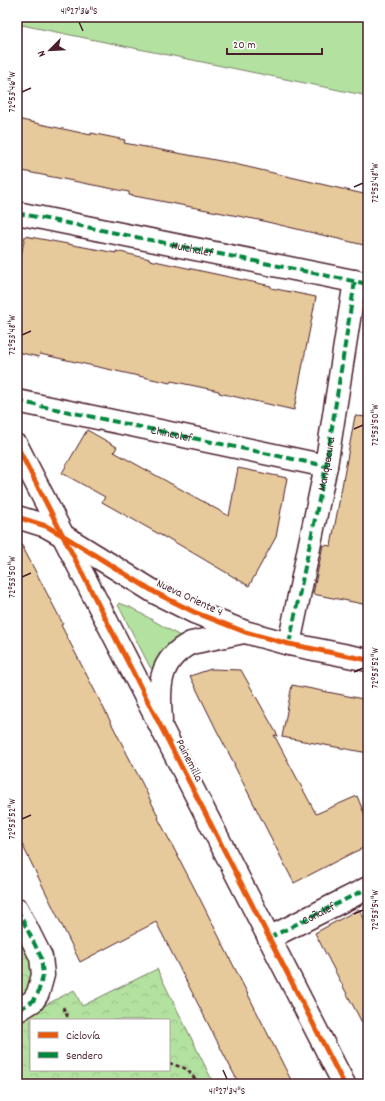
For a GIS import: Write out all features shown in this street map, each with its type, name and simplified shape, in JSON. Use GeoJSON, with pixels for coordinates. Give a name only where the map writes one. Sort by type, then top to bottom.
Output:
{"type":"FeatureCollection","features":[{"type":"Feature","properties":{"kind":"street","name":"Huichalef"},"geometry":{"type":"LineString","coordinates":[[17,213],[362,283]]}},
{"type":"Feature","properties":{"kind":"street","name":"Manquecura"},"geometry":{"type":"LineString","coordinates":[[289,644],[362,283]]}},
{"type":"Feature","properties":{"kind":"street","name":"Chincolef"},"geometry":{"type":"LineString","coordinates":[[17,401],[326,466]]}},
{"type":"Feature","properties":{"kind":"street","name":"Painemilla"},"geometry":{"type":"LineString","coordinates":[[17,446],[344,1084]]}},
{"type":"Feature","properties":{"kind":"street","name":"Nueva Oriente 4"},"geometry":{"type":"LineString","coordinates":[[17,517],[46,526],[62,534],[156,593],[194,612],[245,632],[289,644],[368,660]]}},
{"type":"Feature","properties":{"kind":"street","name":"Nueva Oriente 4"},"geometry":{"type":"LineString","coordinates":[[161,726],[160,698],[162,675],[164,668],[174,655],[184,646],[191,643],[245,632]]}},
{"type":"Feature","properties":{"kind":"street","name":"Coñalef"},"geometry":{"type":"LineString","coordinates":[[269,938],[368,888]]}},
{"type":"Feature","properties":{"kind":"street"},"geometry":{"type":"LineString","coordinates":[[17,909],[42,956],[43,967],[43,975],[38,993],[33,1001],[17,1010]]}},
{"type":"Feature","properties":{"kind":"path"},"geometry":{"type":"LineString","coordinates":[[170,1063],[188,1070],[199,1084]]}},
{"type":"Feature","properties":{"kind":"green space"},"geometry":{"type":"Polygon","coordinates":[[[17,17],[368,17],[368,96],[17,24],[17,17]]]}},
{"type":"Feature","properties":{"kind":"green space"},"geometry":{"type":"Polygon","coordinates":[[[119,603],[130,607],[180,636],[180,640],[152,669],[118,605],[119,603]]]}},
{"type":"Feature","properties":{"kind":"green space"},"geometry":{"type":"Polygon","coordinates":[[[22,945],[32,962],[34,972],[25,996],[17,1000],[17,947],[22,945]]]}},
{"type":"Feature","properties":{"kind":"green space"},"geometry":{"type":"Polygon","coordinates":[[[157,969],[214,1084],[17,1084],[17,1020],[74,990],[82,1006],[157,969]]]}},
{"type":"Feature","properties":{"kind":"building"},"geometry":{"type":"Polygon","coordinates":[[[17,119],[91,135],[91,133],[125,140],[124,143],[226,162],[368,195],[368,246],[259,220],[129,195],[129,192],[17,170],[17,119]]]}},
{"type":"Feature","properties":{"kind":"building"},"geometry":{"type":"Polygon","coordinates":[[[25,236],[116,253],[116,251],[150,260],[271,286],[271,288],[316,297],[294,410],[219,393],[219,391],[171,381],[170,383],[40,354],[39,357],[17,352],[17,275],[25,236]]]}},
{"type":"Feature","properties":{"kind":"building"},"geometry":{"type":"Polygon","coordinates":[[[355,416],[368,417],[368,605],[313,594],[323,545],[331,546],[355,416]]]}},
{"type":"Feature","properties":{"kind":"building"},"geometry":{"type":"Polygon","coordinates":[[[87,430],[117,447],[114,452],[229,516],[238,468],[287,478],[276,537],[249,586],[166,537],[102,502],[105,497],[62,473],[87,430]]]}},
{"type":"Feature","properties":{"kind":"building"},"geometry":{"type":"Polygon","coordinates":[[[17,536],[63,624],[61,625],[293,1084],[239,1084],[156,922],[80,962],[17,834],[17,536]]]}},
{"type":"Feature","properties":{"kind":"building"},"geometry":{"type":"Polygon","coordinates":[[[211,669],[241,670],[278,736],[274,735],[316,814],[357,796],[368,823],[368,846],[294,883],[190,676],[211,669]]]}},
{"type":"Feature","properties":{"kind":"building"},"geometry":{"type":"Polygon","coordinates":[[[292,685],[368,700],[368,753],[282,737],[292,685]]]}},
{"type":"Feature","properties":{"kind":"building"},"geometry":{"type":"Polygon","coordinates":[[[359,909],[368,926],[368,1034],[315,933],[359,909]]]}},
{"type":"Feature","properties":{"kind":"marked path"},"geometry":{"type":"LineString","coordinates":[[17,213],[368,284]]}},
{"type":"Feature","properties":{"kind":"marked path"},"geometry":{"type":"LineString","coordinates":[[289,644],[326,466],[355,281]]}},
{"type":"Feature","properties":{"kind":"marked path"},"geometry":{"type":"LineString","coordinates":[[17,401],[326,466]]}},
{"type":"Feature","properties":{"kind":"marked path"},"geometry":{"type":"LineString","coordinates":[[269,938],[368,888]]}},
{"type":"Feature","properties":{"kind":"marked path"},"geometry":{"type":"LineString","coordinates":[[17,909],[41,957],[43,975],[38,993],[33,1001],[17,1011]]}},
{"type":"Feature","properties":{"kind":"cycle path"},"geometry":{"type":"LineString","coordinates":[[17,446],[344,1084]]}},
{"type":"Feature","properties":{"kind":"cycle path"},"geometry":{"type":"LineString","coordinates":[[17,517],[46,526],[156,593],[194,612],[245,632],[289,644],[368,660]]}}]}
